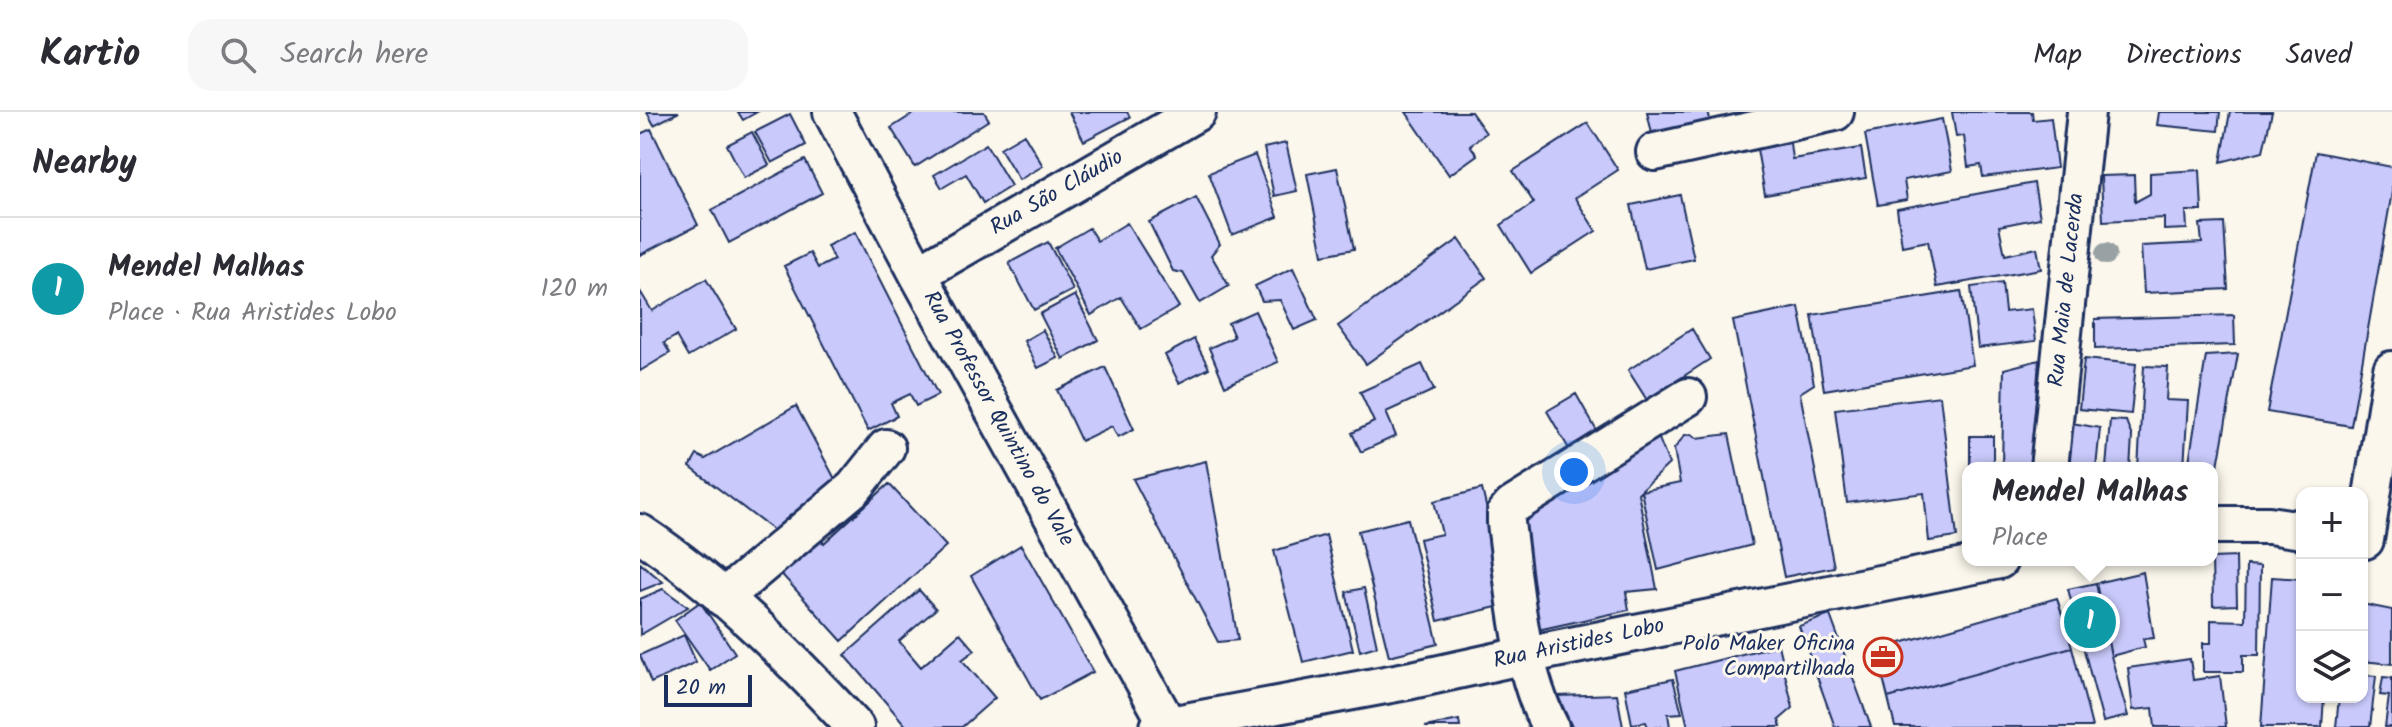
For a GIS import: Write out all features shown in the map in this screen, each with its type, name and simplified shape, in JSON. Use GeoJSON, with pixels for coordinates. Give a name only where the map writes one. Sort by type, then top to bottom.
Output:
{"type":"FeatureCollection","features":[{"type":"Feature","properties":{"kind":"street","name":"Rua Professor Quintino do Vale"},"geometry":{"type":"LineString","coordinates":[[832,112],[1164,726]]}},
{"type":"Feature","properties":{"kind":"street","name":"Rua São Cláudio"},"geometry":{"type":"LineString","coordinates":[[918,274],[1197,112]]}},
{"type":"Feature","properties":{"kind":"street"},"geometry":{"type":"LineString","coordinates":[[1655,152],[1835,112]]}},
{"type":"Feature","properties":{"kind":"street","name":"Rua Maia de Lacerda"},"geometry":{"type":"LineString","coordinates":[[2050,462],[2086,112]]}},
{"type":"Feature","properties":{"kind":"street"},"geometry":{"type":"LineString","coordinates":[[2373,541],[2392,370]]}},
{"type":"Feature","properties":{"kind":"street"},"geometry":{"type":"LineString","coordinates":[[1550,727],[1526,655],[1506,513],[1512,506],[1688,397]]}},
{"type":"Feature","properties":{"kind":"street"},"geometry":{"type":"LineString","coordinates":[[723,598],[854,488],[886,448]]}},
{"type":"Feature","properties":{"kind":"street"},"geometry":{"type":"LineString","coordinates":[[2218,525],[2269,525],[2296,529]]}},
{"type":"Feature","properties":{"kind":"street"},"geometry":{"type":"LineString","coordinates":[[640,533],[666,550],[791,659],[855,727]]}},
{"type":"Feature","properties":{"kind":"street","name":"Rua Aristides Lobo"},"geometry":{"type":"LineString","coordinates":[[1164,726],[1412,680],[1969,566]]}},
{"type":"Feature","properties":{"kind":"building"},"geometry":{"type":"Polygon","coordinates":[[[647,112],[679,112],[654,125],[647,112]]]}},
{"type":"Feature","properties":{"kind":"building"},"geometry":{"type":"Polygon","coordinates":[[[738,112],[757,112],[743,120],[738,112]]]}},
{"type":"Feature","properties":{"kind":"building"},"geometry":{"type":"Polygon","coordinates":[[[916,112],[984,112],[989,120],[915,167],[891,128],[916,112]]]}},
{"type":"Feature","properties":{"kind":"building"},"geometry":{"type":"Polygon","coordinates":[[[1069,112],[1127,112],[1130,117],[1084,141],[1069,112]]]}},
{"type":"Feature","properties":{"kind":"building"},"geometry":{"type":"Polygon","coordinates":[[[1406,112],[1471,112],[1486,133],[1470,145],[1477,155],[1449,175],[1406,112]]]}},
{"type":"Feature","properties":{"kind":"building"},"geometry":{"type":"Polygon","coordinates":[[[1647,112],[1708,112],[1712,127],[1654,142],[1647,112]]]}},
{"type":"Feature","properties":{"kind":"building"},"geometry":{"type":"Polygon","coordinates":[[[1952,112],[2032,112],[2033,120],[2051,118],[2057,168],[1983,177],[1981,165],[1968,167],[1964,136],[1956,137],[1952,112]]]}},
{"type":"Feature","properties":{"kind":"building"},"geometry":{"type":"Polygon","coordinates":[[[2159,112],[2220,112],[2218,131],[2157,125],[2159,112]]]}},
{"type":"Feature","properties":{"kind":"building"},"geometry":{"type":"Polygon","coordinates":[[[2230,112],[2272,112],[2263,151],[2221,162],[2230,112]]]}},
{"type":"Feature","properties":{"kind":"building"},"geometry":{"type":"Polygon","coordinates":[[[790,114],[806,145],[772,163],[755,132],[790,114]]]}},
{"type":"Feature","properties":{"kind":"building"},"geometry":{"type":"Polygon","coordinates":[[[1942,119],[1952,171],[1904,180],[1907,200],[1878,205],[1865,134],[1942,119]]]}},
{"type":"Feature","properties":{"kind":"building"},"geometry":{"type":"Polygon","coordinates":[[[1588,123],[1618,170],[1575,198],[1596,231],[1531,273],[1501,225],[1534,203],[1513,171],[1588,123]]]}},
{"type":"Feature","properties":{"kind":"building"},"geometry":{"type":"Polygon","coordinates":[[[651,129],[698,225],[640,255],[640,134],[651,129]]]}},
{"type":"Feature","properties":{"kind":"building"},"geometry":{"type":"Polygon","coordinates":[[[752,132],[769,165],[744,178],[727,145],[752,132]]]}},
{"type":"Feature","properties":{"kind":"building"},"geometry":{"type":"Polygon","coordinates":[[[1024,134],[1043,166],[1019,180],[1000,148],[1024,134]]]}},
{"type":"Feature","properties":{"kind":"building"},"geometry":{"type":"Polygon","coordinates":[[[1286,143],[1297,191],[1274,196],[1264,148],[1286,143]]]}},
{"type":"Feature","properties":{"kind":"building"},"geometry":{"type":"Polygon","coordinates":[[[1790,143],[1792,159],[1861,148],[1866,178],[1765,195],[1757,149],[1790,143]]]}},
{"type":"Feature","properties":{"kind":"building"},"geometry":{"type":"Polygon","coordinates":[[[986,144],[1011,186],[983,203],[966,174],[942,188],[934,175],[986,144]]]}},
{"type":"Feature","properties":{"kind":"building"},"geometry":{"type":"Polygon","coordinates":[[[2316,152],[2392,167],[2392,192],[2351,426],[2267,412],[2316,152]]]}},
{"type":"Feature","properties":{"kind":"building"},"geometry":{"type":"Polygon","coordinates":[[[1255,155],[1278,217],[1232,235],[1209,173],[1255,155]]]}},
{"type":"Feature","properties":{"kind":"building"},"geometry":{"type":"Polygon","coordinates":[[[805,160],[822,193],[729,243],[712,210],[805,160]]]}},
{"type":"Feature","properties":{"kind":"building"},"geometry":{"type":"Polygon","coordinates":[[[1337,168],[1354,249],[1323,255],[1307,174],[1337,168]]]}},
{"type":"Feature","properties":{"kind":"building"},"geometry":{"type":"Polygon","coordinates":[[[2200,170],[2202,211],[2186,211],[2187,229],[2164,230],[2164,218],[2103,221],[2101,176],[2134,175],[2135,202],[2150,194],[2150,173],[2200,170]]]}},
{"type":"Feature","properties":{"kind":"building"},"geometry":{"type":"Polygon","coordinates":[[[2034,183],[2040,218],[1999,226],[2005,255],[2037,248],[2041,269],[1937,287],[1928,241],[1902,246],[1897,209],[2034,183]]]}},
{"type":"Feature","properties":{"kind":"building"},"geometry":{"type":"Polygon","coordinates":[[[1680,195],[1694,259],[1645,269],[1631,205],[1680,195]]]}},
{"type":"Feature","properties":{"kind":"building"},"geometry":{"type":"Polygon","coordinates":[[[1196,197],[1220,244],[1211,255],[1229,286],[1200,303],[1183,273],[1173,271],[1149,222],[1196,197]]]}},
{"type":"Feature","properties":{"kind":"building"},"geometry":{"type":"Polygon","coordinates":[[[1127,223],[1179,307],[1141,329],[1121,297],[1091,315],[1055,248],[1089,228],[1097,241],[1127,223]]]}},
{"type":"Feature","properties":{"kind":"building"},"geometry":{"type":"Polygon","coordinates":[[[2224,223],[2228,289],[2144,293],[2141,246],[2202,243],[2200,224],[2224,223]]]}},
{"type":"Feature","properties":{"kind":"building"},"geometry":{"type":"Polygon","coordinates":[[[855,232],[938,395],[916,406],[910,394],[891,403],[897,416],[868,431],[784,266],[810,253],[818,268],[834,260],[827,246],[855,232]]]}},
{"type":"Feature","properties":{"kind":"building"},"geometry":{"type":"Polygon","coordinates":[[[1459,239],[1486,278],[1366,364],[1338,326],[1459,239]]]}},
{"type":"Feature","properties":{"kind":"building"},"geometry":{"type":"Polygon","coordinates":[[[1048,242],[1073,290],[1034,310],[1009,263],[1048,242]]]}},
{"type":"Feature","properties":{"kind":"building"},"geometry":{"type":"Polygon","coordinates":[[[1293,268],[1317,320],[1294,330],[1280,300],[1262,301],[1255,286],[1293,268]]]}},
{"type":"Feature","properties":{"kind":"building"},"geometry":{"type":"Polygon","coordinates":[[[706,279],[736,329],[688,357],[676,336],[664,343],[670,353],[640,371],[640,291],[652,311],[706,279]]]}},
{"type":"Feature","properties":{"kind":"building"},"geometry":{"type":"Polygon","coordinates":[[[2002,283],[2005,312],[2032,309],[2036,341],[1978,348],[1971,287],[2002,283]]]}},
{"type":"Feature","properties":{"kind":"building"},"geometry":{"type":"Polygon","coordinates":[[[1961,291],[1973,365],[1824,390],[1812,315],[1961,291]]]}},
{"type":"Feature","properties":{"kind":"building"},"geometry":{"type":"Polygon","coordinates":[[[1075,295],[1098,340],[1063,359],[1040,314],[1075,295]]]}},
{"type":"Feature","properties":{"kind":"building"},"geometry":{"type":"Polygon","coordinates":[[[1799,307],[1814,384],[1800,393],[1834,567],[1784,577],[1733,321],[1799,307]]]}},
{"type":"Feature","properties":{"kind":"building"},"geometry":{"type":"Polygon","coordinates":[[[1255,311],[1278,362],[1225,386],[1209,348],[1234,337],[1228,323],[1255,311]]]}},
{"type":"Feature","properties":{"kind":"building"},"geometry":{"type":"Polygon","coordinates":[[[2234,315],[2235,345],[2095,349],[2095,319],[2234,315]]]}},
{"type":"Feature","properties":{"kind":"building"},"geometry":{"type":"Polygon","coordinates":[[[1692,329],[1710,359],[1647,400],[1628,370],[1692,329]]]}},
{"type":"Feature","properties":{"kind":"building"},"geometry":{"type":"Polygon","coordinates":[[[1043,330],[1058,358],[1038,368],[1024,341],[1043,330]]]}},
{"type":"Feature","properties":{"kind":"building"},"geometry":{"type":"Polygon","coordinates":[[[1194,339],[1209,368],[1179,383],[1165,355],[1194,339]]]}},
{"type":"Feature","properties":{"kind":"building"},"geometry":{"type":"Polygon","coordinates":[[[2238,354],[2218,466],[2218,462],[2189,462],[2206,356],[2238,354]]]}},
{"type":"Feature","properties":{"kind":"building"},"geometry":{"type":"Polygon","coordinates":[[[2084,359],[2136,364],[2131,414],[2079,409],[2084,359]]]}},
{"type":"Feature","properties":{"kind":"building"},"geometry":{"type":"Polygon","coordinates":[[[2039,360],[2031,462],[2002,462],[2004,369],[2039,360]]]}},
{"type":"Feature","properties":{"kind":"building"},"geometry":{"type":"Polygon","coordinates":[[[1422,364],[1434,390],[1386,412],[1396,436],[1361,452],[1352,433],[1374,422],[1360,392],[1422,364]]]}},
{"type":"Feature","properties":{"kind":"building"},"geometry":{"type":"Polygon","coordinates":[[[2144,366],[2168,367],[2166,400],[2188,401],[2184,462],[2138,462],[2144,366]]]}},
{"type":"Feature","properties":{"kind":"building"},"geometry":{"type":"Polygon","coordinates":[[[1105,367],[1134,429],[1118,437],[1112,426],[1081,441],[1057,390],[1105,367]]]}},
{"type":"Feature","properties":{"kind":"building"},"geometry":{"type":"Polygon","coordinates":[[[1576,394],[1598,433],[1569,449],[1547,411],[1576,394]]]}},
{"type":"Feature","properties":{"kind":"building"},"geometry":{"type":"Polygon","coordinates":[[[1940,396],[1957,537],[1929,541],[1924,493],[1847,503],[1835,409],[1940,396]]]}},
{"type":"Feature","properties":{"kind":"building"},"geometry":{"type":"Polygon","coordinates":[[[796,406],[843,494],[778,534],[690,467],[697,455],[705,459],[796,406]]]}},
{"type":"Feature","properties":{"kind":"building"},"geometry":{"type":"Polygon","coordinates":[[[2110,420],[2126,421],[2132,437],[2130,462],[2106,462],[2110,420]]]}},
{"type":"Feature","properties":{"kind":"building"},"geometry":{"type":"Polygon","coordinates":[[[2072,423],[2100,428],[2097,462],[2068,462],[2072,423]]]}},
{"type":"Feature","properties":{"kind":"building"},"geometry":{"type":"Polygon","coordinates":[[[1656,431],[1669,464],[1638,493],[1657,589],[1626,592],[1629,610],[1533,631],[1513,508],[1656,431]]]}},
{"type":"Feature","properties":{"kind":"building"},"geometry":{"type":"Polygon","coordinates":[[[1692,434],[1697,438],[1729,434],[1752,545],[1658,570],[1641,491],[1680,483],[1674,449],[1685,435],[1692,434]]]}},
{"type":"Feature","properties":{"kind":"building"},"geometry":{"type":"Polygon","coordinates":[[[1970,436],[1993,436],[1993,462],[1970,462],[1970,436]]]}},
{"type":"Feature","properties":{"kind":"building"},"geometry":{"type":"Polygon","coordinates":[[[1206,461],[1238,640],[1218,642],[1133,479],[1206,461]]]}},
{"type":"Feature","properties":{"kind":"building"},"geometry":{"type":"Polygon","coordinates":[[[889,484],[946,546],[842,641],[776,568],[820,539],[824,543],[889,484]]]}},
{"type":"Feature","properties":{"kind":"building"},"geometry":{"type":"Polygon","coordinates":[[[1482,489],[1509,604],[1438,621],[1419,539],[1442,534],[1434,501],[1482,489]]]}},
{"type":"Feature","properties":{"kind":"building"},"geometry":{"type":"Polygon","coordinates":[[[1408,519],[1438,644],[1389,656],[1358,531],[1408,519]]]}},
{"type":"Feature","properties":{"kind":"building"},"geometry":{"type":"Polygon","coordinates":[[[1326,535],[1353,650],[1303,662],[1274,551],[1326,535]]]}},
{"type":"Feature","properties":{"kind":"building"},"geometry":{"type":"Polygon","coordinates":[[[1021,545],[1093,672],[1040,700],[971,576],[1021,545]]]}},
{"type":"Feature","properties":{"kind":"building"},"geometry":{"type":"Polygon","coordinates":[[[2236,557],[2237,605],[2213,606],[2212,566],[2218,566],[2218,558],[2236,557]]]}},
{"type":"Feature","properties":{"kind":"building"},"geometry":{"type":"Polygon","coordinates":[[[640,563],[663,582],[640,591],[640,563]]]}},
{"type":"Feature","properties":{"kind":"building"},"geometry":{"type":"Polygon","coordinates":[[[2246,565],[2260,566],[2259,655],[2243,655],[2243,672],[2203,672],[2203,643],[2211,643],[2211,620],[2245,621],[2246,565]]]}},
{"type":"Feature","properties":{"kind":"building"},"geometry":{"type":"Polygon","coordinates":[[[2143,572],[2154,638],[2143,639],[2145,647],[2111,656],[2096,583],[2143,572]]]}},
{"type":"Feature","properties":{"kind":"building"},"geometry":{"type":"Polygon","coordinates":[[[2272,577],[2296,579],[2296,703],[2324,703],[2322,727],[2261,727],[2272,577]]]}},
{"type":"Feature","properties":{"kind":"building"},"geometry":{"type":"Polygon","coordinates":[[[2096,583],[2111,656],[2128,716],[2103,722],[2068,589],[2096,583]]]}},
{"type":"Feature","properties":{"kind":"building"},"geometry":{"type":"Polygon","coordinates":[[[1364,588],[1377,646],[1360,651],[1346,592],[1364,588]]]}},
{"type":"Feature","properties":{"kind":"building"},"geometry":{"type":"Polygon","coordinates":[[[663,589],[688,607],[640,635],[640,599],[663,589]]]}},
{"type":"Feature","properties":{"kind":"building"},"geometry":{"type":"Polygon","coordinates":[[[919,590],[936,609],[899,641],[921,667],[960,633],[975,650],[962,660],[995,698],[962,727],[907,727],[845,655],[919,590]]]}},
{"type":"Feature","properties":{"kind":"building"},"geometry":{"type":"Polygon","coordinates":[[[2057,598],[2072,647],[1888,698],[1876,650],[2057,598]]]}},
{"type":"Feature","properties":{"kind":"building"},"geometry":{"type":"Polygon","coordinates":[[[700,602],[735,653],[710,670],[675,620],[700,602]]]}},
{"type":"Feature","properties":{"kind":"building"},"geometry":{"type":"Polygon","coordinates":[[[2368,605],[2392,610],[2392,664],[2368,662],[2368,605]]]}},
{"type":"Feature","properties":{"kind":"building"},"geometry":{"type":"Polygon","coordinates":[[[1830,615],[1871,727],[1835,727],[1799,626],[1830,615]]]}},
{"type":"Feature","properties":{"kind":"building"},"geometry":{"type":"Polygon","coordinates":[[[684,635],[696,662],[651,683],[640,655],[684,635]]]}},
{"type":"Feature","properties":{"kind":"building"},"geometry":{"type":"Polygon","coordinates":[[[1778,645],[1793,708],[1779,720],[1781,727],[1688,727],[1675,671],[1778,645]]]}},
{"type":"Feature","properties":{"kind":"building"},"geometry":{"type":"Polygon","coordinates":[[[2072,647],[2092,727],[1895,727],[1888,698],[2072,647]]]}},
{"type":"Feature","properties":{"kind":"building"},"geometry":{"type":"Polygon","coordinates":[[[2190,659],[2193,680],[2220,676],[2226,727],[2155,727],[2153,708],[2133,710],[2128,668],[2190,659]]]}},
{"type":"Feature","properties":{"kind":"building"},"geometry":{"type":"Polygon","coordinates":[[[2368,675],[2376,676],[2370,727],[2336,727],[2338,703],[2368,703],[2368,675]]]}},
{"type":"Feature","properties":{"kind":"building"},"geometry":{"type":"Polygon","coordinates":[[[2383,677],[2392,678],[2392,727],[2385,727],[2389,696],[2380,695],[2383,677]]]}},
{"type":"Feature","properties":{"kind":"building"},"geometry":{"type":"Polygon","coordinates":[[[1673,679],[1682,713],[1668,714],[1670,727],[1648,727],[1646,722],[1632,724],[1625,689],[1673,679]]]}},
{"type":"Feature","properties":{"kind":"building"},"geometry":{"type":"Polygon","coordinates":[[[1617,694],[1623,727],[1572,727],[1558,696],[1617,694]]]}},
{"type":"Feature","properties":{"kind":"building"},"geometry":{"type":"Polygon","coordinates":[[[1459,720],[1460,727],[1425,727],[1459,720]]]}},
{"type":"Feature","properties":{"kind":"place","name":"Mendel Malhas"},"geometry":{"type":"Point","coordinates":[2090,622]}},
{"type":"Feature","properties":{"kind":"place","name":"Polo Maker Oficina Compartilhada"},"geometry":{"type":"Point","coordinates":[1883,657]}}]}
